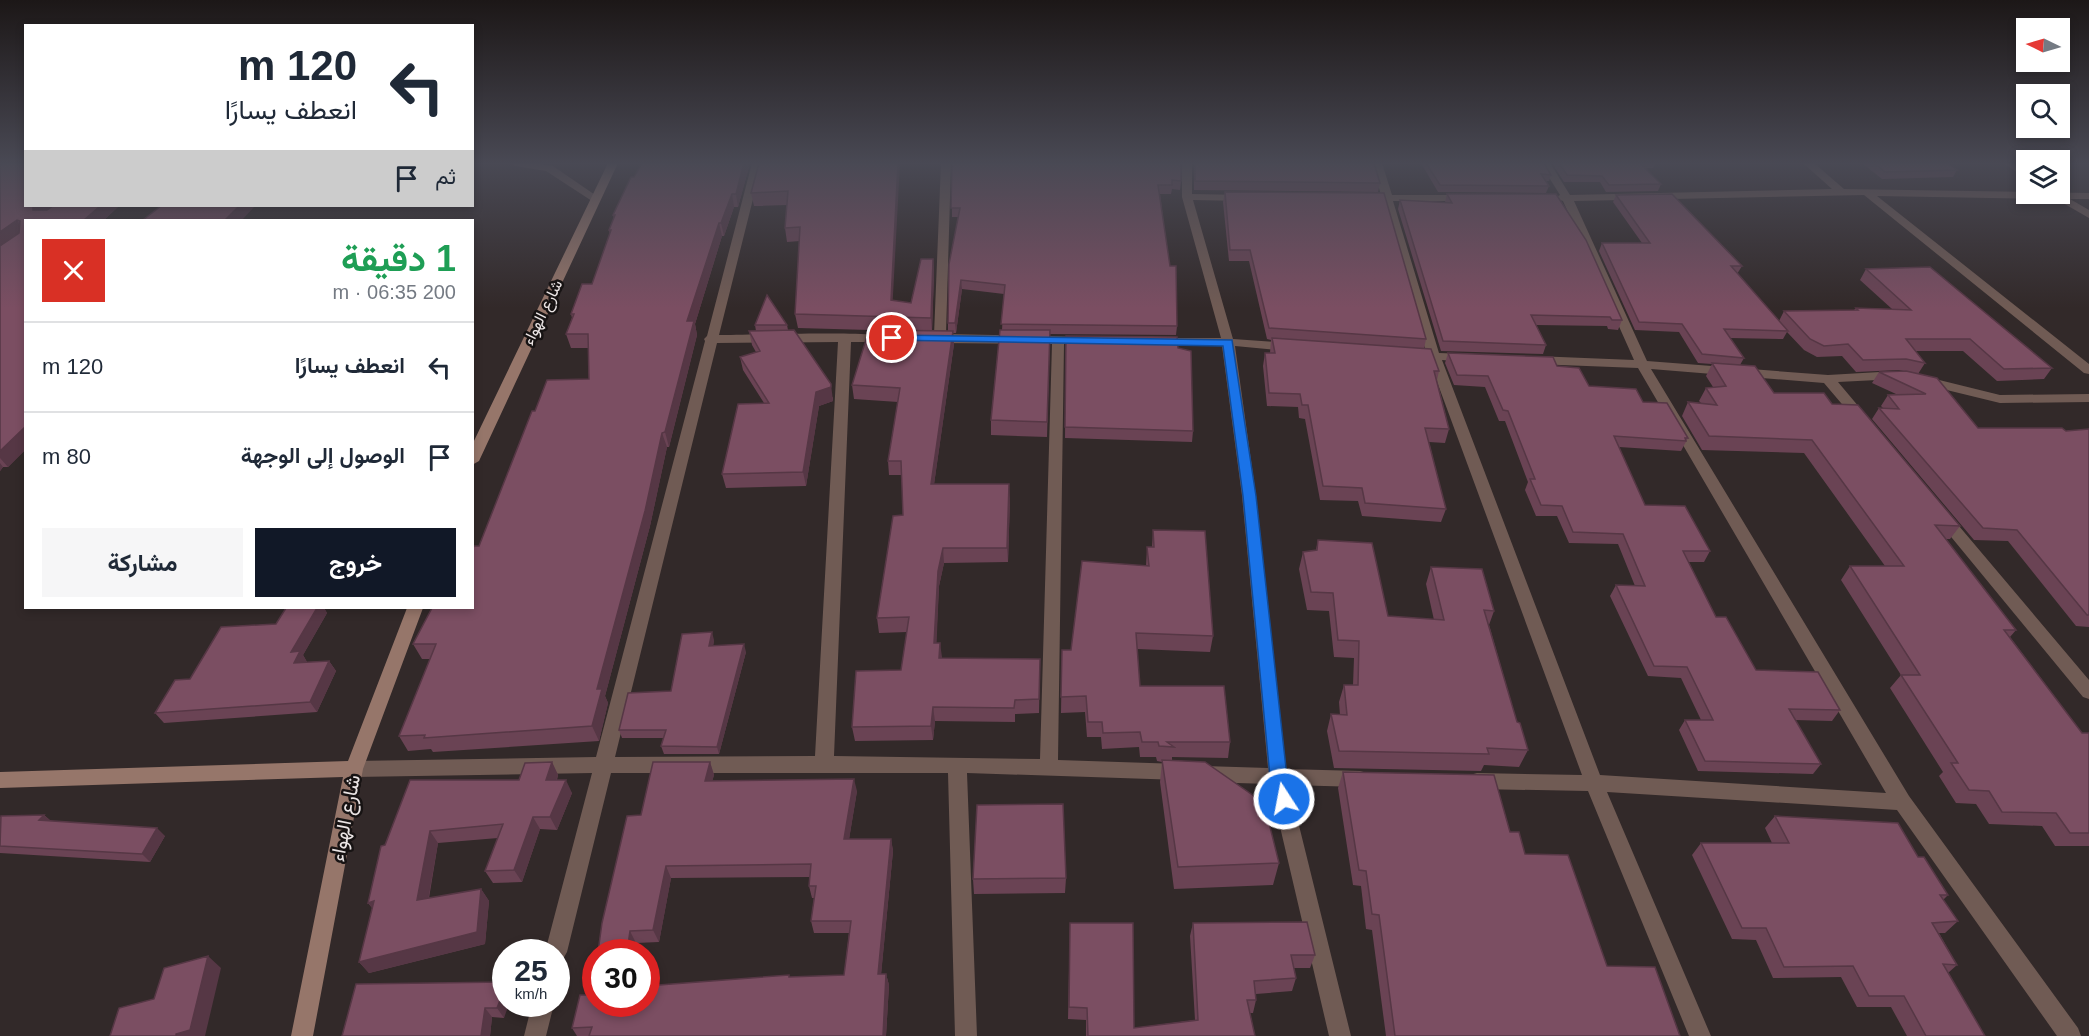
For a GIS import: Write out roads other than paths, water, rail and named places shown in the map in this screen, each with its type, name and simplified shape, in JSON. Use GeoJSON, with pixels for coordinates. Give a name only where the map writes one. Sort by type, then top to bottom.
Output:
{"type":"FeatureCollection","features":[{"type":"Feature","properties":{"kind":"street","name":"شارع الهواء"},"geometry":{"type":"LineString","coordinates":[[474,457],[590,211]]}},
{"type":"Feature","properties":{"kind":"street"},"geometry":{"type":"LineString","coordinates":[[558,939],[710,339],[746,211]]}},
{"type":"Feature","properties":{"kind":"street"},"geometry":{"type":"LineString","coordinates":[[940,339],[944,211]]}},
{"type":"Feature","properties":{"kind":"street"},"geometry":{"type":"LineString","coordinates":[[1191,211],[1228,342],[1249,496],[1278,777],[1340,1036]]}},
{"type":"Feature","properties":{"kind":"street"},"geometry":{"type":"LineString","coordinates":[[1392,211],[1434,357],[1594,783],[1700,1036]]}},
{"type":"Feature","properties":{"kind":"street"},"geometry":{"type":"LineString","coordinates":[[1573,211],[1642,364],[1902,802],[2070,1036]]}},
{"type":"Feature","properties":{"kind":"street"},"geometry":{"type":"LineString","coordinates":[[1890,211],[2089,370]]}},
{"type":"Feature","properties":{"kind":"street"},"geometry":{"type":"LineString","coordinates":[[824,764],[845,338]]}},
{"type":"Feature","properties":{"kind":"street"},"geometry":{"type":"LineString","coordinates":[[710,339],[910,338],[1103,341]]}},
{"type":"Feature","properties":{"kind":"street"},"geometry":{"type":"LineString","coordinates":[[1049,766],[1058,341]]}},
{"type":"Feature","properties":{"kind":"street"},"geometry":{"type":"LineString","coordinates":[[1149,342],[1228,342],[1308,348]]}},
{"type":"Feature","properties":{"kind":"street"},"geometry":{"type":"LineString","coordinates":[[1400,354],[1480,358]]}},
{"type":"Feature","properties":{"kind":"street"},"geometry":{"type":"LineString","coordinates":[[1527,360],[1642,364],[1828,379],[1899,375],[2001,399],[2089,398]]}},
{"type":"Feature","properties":{"kind":"street"},"geometry":{"type":"LineString","coordinates":[[1828,379],[1874,434]]}},
{"type":"Feature","properties":{"kind":"street"},"geometry":{"type":"LineString","coordinates":[[1935,508],[2089,692]]}},
{"type":"Feature","properties":{"kind":"street","name":"شارع الهواء"},"geometry":{"type":"LineString","coordinates":[[303,1036],[354,769],[415,609]]}},
{"type":"Feature","properties":{"kind":"street"},"geometry":{"type":"LineString","coordinates":[[0,780],[602,764],[1049,766],[1278,777],[1383,779]]}},
{"type":"Feature","properties":{"kind":"street"},"geometry":{"type":"LineString","coordinates":[[957,766],[966,1036]]}},
{"type":"Feature","properties":{"kind":"street"},"geometry":{"type":"LineString","coordinates":[[1454,780],[1594,783],[1902,802]]}},
{"type":"Feature","properties":{"kind":"street"},"geometry":{"type":"LineString","coordinates":[[535,1036],[540,1017]]}}]}
